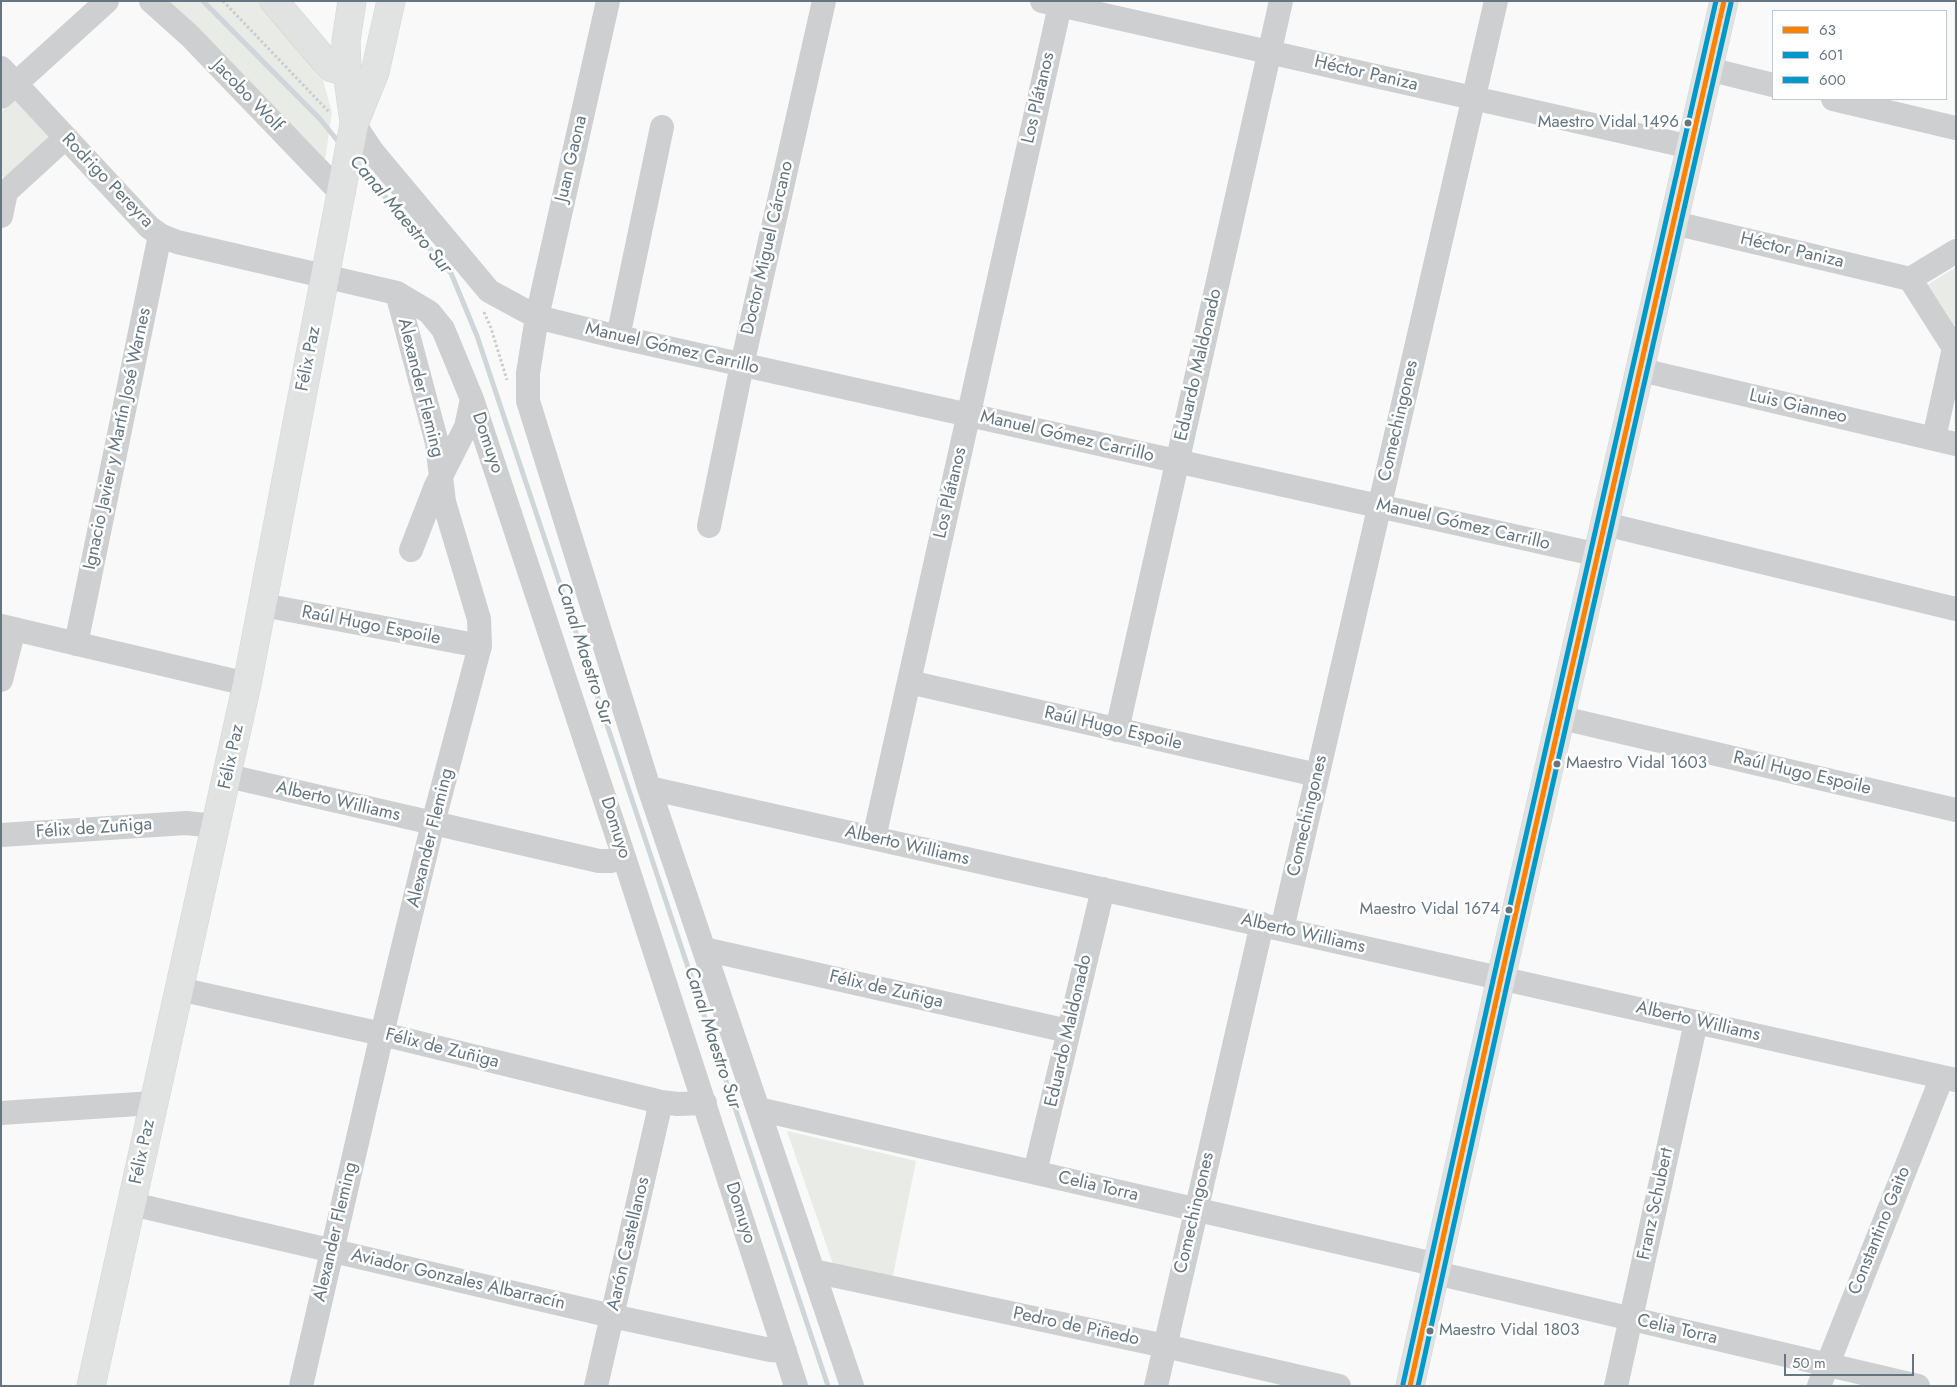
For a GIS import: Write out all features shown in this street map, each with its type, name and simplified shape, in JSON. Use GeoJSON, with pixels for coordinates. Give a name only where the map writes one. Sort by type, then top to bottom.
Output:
{"type":"FeatureCollection","features":[{"type":"Feature","properties":{"kind":"main road"},"geometry":{"type":"LineString","coordinates":[[274,1],[332,68],[347,72]]}},
{"type":"Feature","properties":{"kind":"main road"},"geometry":{"type":"LineString","coordinates":[[294,1],[311,23],[320,30],[346,41]]}},
{"type":"Feature","properties":{"kind":"main road","name":"Félix Paz"},"geometry":{"type":"LineString","coordinates":[[352,1],[346,41],[347,72],[354,124]]}},
{"type":"Feature","properties":{"kind":"main road","name":"Félix Paz"},"geometry":{"type":"LineString","coordinates":[[91,1386],[248,684],[354,124],[375,72],[391,1]]}},
{"type":"Feature","properties":{"kind":"main road"},"geometry":{"type":"LineString","coordinates":[[1410,1386],[1724,1]]}},
{"type":"Feature","properties":{"kind":"street"},"geometry":{"type":"LineString","coordinates":[[6,83],[107,1]]}},
{"type":"Feature","properties":{"kind":"street","name":"Jacobo Wolf"},"geometry":{"type":"LineString","coordinates":[[151,1],[190,36],[341,193]]}},
{"type":"Feature","properties":{"kind":"street","name":"Juan Gaona"},"geometry":{"type":"LineString","coordinates":[[608,1],[537,317],[528,373],[528,401],[649,788]]}},
{"type":"Feature","properties":{"kind":"street","name":"Doctor Miguel Cárcano"},"geometry":{"type":"LineString","coordinates":[[709,526],[742,365],[824,1]]}},
{"type":"Feature","properties":{"kind":"street","name":"Eduardo Maldonado"},"geometry":{"type":"LineString","coordinates":[[1117,730],[1281,1]]}},
{"type":"Feature","properties":{"kind":"street","name":"Comechingones"},"geometry":{"type":"LineString","coordinates":[[1156,1386],[1196,1209],[1272,927],[1318,775],[1496,1]]}},
{"type":"Feature","properties":{"kind":"street","name":"Héctor Paniza"},"geometry":{"type":"LineString","coordinates":[[1054,3],[1691,147]]}},
{"type":"Feature","properties":{"kind":"street","name":"Los Plátanos"},"geometry":{"type":"LineString","coordinates":[[874,838],[968,415],[1054,3]]}},
{"type":"Feature","properties":{"kind":"street"},"geometry":{"type":"LineString","coordinates":[[1708,69],[1772,85]]}},
{"type":"Feature","properties":{"kind":"street","name":"Rodrigo Pereyra"},"geometry":{"type":"LineString","coordinates":[[6,83],[65,138],[149,227],[160,235],[177,242],[397,293]]}},
{"type":"Feature","properties":{"kind":"street"},"geometry":{"type":"LineString","coordinates":[[1837,100],[1956,128]]}},
{"type":"Feature","properties":{"kind":"street","name":"Manuel Gómez Carrillo"},"geometry":{"type":"LineString","coordinates":[[354,124],[372,151],[489,291],[537,317],[618,338],[1599,555]]}},
{"type":"Feature","properties":{"kind":"street"},"geometry":{"type":"LineString","coordinates":[[618,338],[662,127]]}},
{"type":"Feature","properties":{"kind":"street"},"geometry":{"type":"LineString","coordinates":[[1,216],[4,190],[65,138]]}},
{"type":"Feature","properties":{"kind":"street","name":"Héctor Paniza"},"geometry":{"type":"LineString","coordinates":[[1674,223],[1910,279]]}},
{"type":"Feature","properties":{"kind":"street","name":"Ignacio Javier y Martín José Warnes"},"geometry":{"type":"LineString","coordinates":[[76,644],[160,235]]}},
{"type":"Feature","properties":{"kind":"street"},"geometry":{"type":"LineString","coordinates":[[1945,441],[1955,347],[1910,279],[1956,251]]}},
{"type":"Feature","properties":{"kind":"street","name":"Domuyo"},"geometry":{"type":"LineString","coordinates":[[397,293],[429,312],[443,329],[472,399],[705,1103],[796,1386]]}},
{"type":"Feature","properties":{"kind":"street","name":"Alexander Fleming"},"geometry":{"type":"LineString","coordinates":[[301,1386],[382,1034],[480,646],[479,619],[444,502],[437,443],[397,293]]}},
{"type":"Feature","properties":{"kind":"street","name":"Luis Gianneo"},"geometry":{"type":"LineString","coordinates":[[1641,370],[1945,441]]}},
{"type":"Feature","properties":{"kind":"street"},"geometry":{"type":"LineString","coordinates":[[412,550],[440,477],[466,427],[472,399]]}},
{"type":"Feature","properties":{"kind":"street"},"geometry":{"type":"LineString","coordinates":[[1606,524],[1956,609]]}},
{"type":"Feature","properties":{"kind":"street","name":"Raúl Hugo Espoile"},"geometry":{"type":"LineString","coordinates":[[263,605],[480,646]]}},
{"type":"Feature","properties":{"kind":"street"},"geometry":{"type":"LineString","coordinates":[[1,680],[7,628],[248,684]]}},
{"type":"Feature","properties":{"kind":"street","name":"Raúl Hugo Espoile"},"geometry":{"type":"LineString","coordinates":[[909,682],[1318,775]]}},
{"type":"Feature","properties":{"kind":"street","name":"Raúl Hugo Espoile"},"geometry":{"type":"LineString","coordinates":[[1562,718],[1956,810]]}},
{"type":"Feature","properties":{"kind":"street","name":"Alberto Williams"},"geometry":{"type":"LineString","coordinates":[[228,776],[599,861],[611,861],[624,857]]}},
{"type":"Feature","properties":{"kind":"street"},"geometry":{"type":"LineString","coordinates":[[649,788],[852,1386]]}},
{"type":"Feature","properties":{"kind":"street","name":"Alberto Williams"},"geometry":{"type":"LineString","coordinates":[[649,788],[1949,1078]]}},
{"type":"Feature","properties":{"kind":"street","name":"Félix de Zuñiga"},"geometry":{"type":"LineString","coordinates":[[1,835],[186,823],[216,826]]}},
{"type":"Feature","properties":{"kind":"street","name":"Eduardo Maldonado"},"geometry":{"type":"LineString","coordinates":[[1035,1172],[1103,889]]}},
{"type":"Feature","properties":{"kind":"street","name":"Félix de Zuñiga"},"geometry":{"type":"LineString","coordinates":[[704,949],[1068,1031]]}},
{"type":"Feature","properties":{"kind":"street","name":"Félix de Zuñiga"},"geometry":{"type":"LineString","coordinates":[[179,989],[382,1034],[661,1102],[678,1104],[705,1103]]}},
{"type":"Feature","properties":{"kind":"street","name":"Franz Schubert"},"geometry":{"type":"LineString","coordinates":[[1616,1386],[1696,1022]]}},
{"type":"Feature","properties":{"kind":"street","name":"Constantino Gaito"},"geometry":{"type":"LineString","coordinates":[[1823,1375],[1949,1078]]}},
{"type":"Feature","properties":{"kind":"street","name":"Aarón Castellanos"},"geometry":{"type":"LineString","coordinates":[[596,1386],[661,1102]]}},
{"type":"Feature","properties":{"kind":"street"},"geometry":{"type":"LineString","coordinates":[[1,1113],[153,1103]]}},
{"type":"Feature","properties":{"kind":"street","name":"Celia Torra"},"geometry":{"type":"LineString","coordinates":[[758,1109],[1196,1209],[1437,1269],[1631,1319],[1823,1375],[1918,1386]]}},
{"type":"Feature","properties":{"kind":"street","name":"Aviador Gonzales Albarracín"},"geometry":{"type":"LineString","coordinates":[[132,1204],[612,1316],[770,1350],[785,1351]]}},
{"type":"Feature","properties":{"kind":"street","name":"Pedro de Piñedo"},"geometry":{"type":"LineString","coordinates":[[813,1271],[1165,1346],[1339,1386]]}},
{"type":"Feature","properties":{"kind":"shaded area"},"geometry":{"type":"Polygon","coordinates":[[[167,1],[260,1],[320,70],[332,112],[324,167],[167,1]]]}},
{"type":"Feature","properties":{"kind":"shaded area"},"geometry":{"type":"Polygon","coordinates":[[[17,98],[55,138],[8,182],[1,175],[1,112],[17,98]]]}},
{"type":"Feature","properties":{"kind":"shaded area"},"geometry":{"type":"Polygon","coordinates":[[[1956,267],[1956,331],[1926,286],[1956,267]]]}},
{"type":"Feature","properties":{"kind":"shaded area"},"geometry":{"type":"Polygon","coordinates":[[[787,1131],[916,1161],[892,1280],[834,1267],[787,1131]]]}},
{"type":"Feature","properties":{"kind":"waterway","name":"Canal Maestro Sur"},"geometry":{"type":"LineString","coordinates":[[203,1],[320,119],[341,145]]}},
{"type":"Feature","properties":{"kind":"waterway","name":"Canal Maestro Sur"},"geometry":{"type":"LineString","coordinates":[[356,163],[451,273],[477,336],[828,1386]]}},
{"type":"Feature","properties":{"kind":"transit line","name":"600"},"geometry":{"type":"LineString","coordinates":[[1403,1384],[1716,1]]}},
{"type":"Feature","properties":{"kind":"transit line","name":"63"},"geometry":{"type":"LineString","coordinates":[[1410,1386],[1724,1]]}},
{"type":"Feature","properties":{"kind":"transit line","name":"601"},"geometry":{"type":"LineString","coordinates":[[1418,1386],[1508,980],[1731,3]]}},
{"type":"Feature","properties":{"kind":"place","name":"Maestro Vidal 1496"},"geometry":{"type":"Point","coordinates":[1688,123]}},
{"type":"Feature","properties":{"kind":"place","name":"Maestro Vidal 1603"},"geometry":{"type":"Point","coordinates":[1557,764]}},
{"type":"Feature","properties":{"kind":"place","name":"Maestro Vidal 1674"},"geometry":{"type":"Point","coordinates":[1509,910]}},
{"type":"Feature","properties":{"kind":"place","name":"Maestro Vidal 1803"},"geometry":{"type":"Point","coordinates":[1430,1331]}}]}
